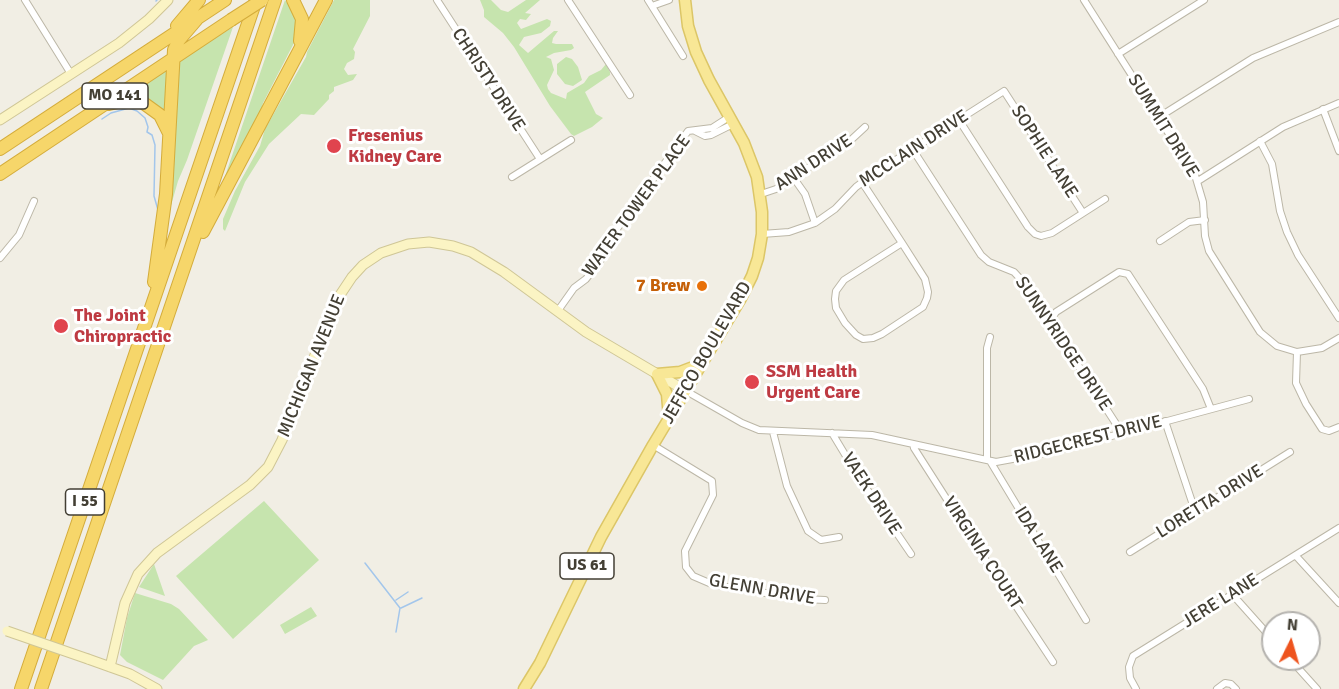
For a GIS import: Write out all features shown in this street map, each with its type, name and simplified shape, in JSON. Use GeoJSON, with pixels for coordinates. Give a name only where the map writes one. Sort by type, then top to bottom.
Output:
{"type":"FeatureCollection","features":[{"type":"Feature","properties":{"kind":"highway"},"geometry":{"type":"LineString","coordinates":[[165,39],[199,0]]}},
{"type":"Feature","properties":{"kind":"highway","name":"MO 141"},"geometry":{"type":"LineString","coordinates":[[0,149],[225,0]]}},
{"type":"Feature","properties":{"kind":"highway","name":"I 55"},"geometry":{"type":"LineString","coordinates":[[21,689],[256,0]]}},
{"type":"Feature","properties":{"kind":"highway","name":"MO 141"},"geometry":{"type":"LineString","coordinates":[[0,174],[262,0]]}},
{"type":"Feature","properties":{"kind":"highway","name":"I 55"},"geometry":{"type":"LineString","coordinates":[[40,689],[275,0]]}},
{"type":"Feature","properties":{"kind":"highway"},"geometry":{"type":"LineString","coordinates":[[294,0],[302,19],[298,51]]}},
{"type":"Feature","properties":{"kind":"highway"},"geometry":{"type":"LineString","coordinates":[[184,267],[326,0]]}},
{"type":"Feature","properties":{"kind":"highway"},"geometry":{"type":"LineString","coordinates":[[148,316],[166,194],[173,57],[179,40],[196,19]]}},
{"type":"Feature","properties":{"kind":"highway"},"geometry":{"type":"LineString","coordinates":[[102,105],[126,100],[142,102],[160,115],[169,133]]}},
{"type":"Feature","properties":{"kind":"main road","name":"JEFFCO BOULEVARD"},"geometry":{"type":"LineString","coordinates":[[524,689],[540,663],[601,537],[748,285],[758,258],[762,234],[760,194],[751,157],[696,52],[688,26],[685,0]]}},
{"type":"Feature","properties":{"kind":"main road"},"geometry":{"type":"LineString","coordinates":[[669,420],[668,396],[657,374],[680,372],[701,364]]}},
{"type":"Feature","properties":{"kind":"street"},"geometry":{"type":"LineString","coordinates":[[25,0],[71,74]]}},
{"type":"Feature","properties":{"kind":"street"},"geometry":{"type":"LineString","coordinates":[[0,120],[129,35],[168,0]]}},
{"type":"Feature","properties":{"kind":"street","name":"CHRISTY DRIVE"},"geometry":{"type":"LineString","coordinates":[[437,0],[540,159]]}},
{"type":"Feature","properties":{"kind":"street"},"geometry":{"type":"LineString","coordinates":[[568,0],[630,95]]}},
{"type":"Feature","properties":{"kind":"street"},"geometry":{"type":"LineString","coordinates":[[669,0],[650,3],[683,56]]}},
{"type":"Feature","properties":{"kind":"street","name":"SUMMIT DRIVE"},"geometry":{"type":"LineString","coordinates":[[1084,0],[1198,181],[1203,202],[1206,241],[1211,257],[1257,329],[1266,339],[1277,346],[1297,352]]}},
{"type":"Feature","properties":{"kind":"street"},"geometry":{"type":"LineString","coordinates":[[1118,54],[1204,0]]}},
{"type":"Feature","properties":{"kind":"street"},"geometry":{"type":"LineString","coordinates":[[1158,117],[1253,58],[1339,22]]}},
{"type":"Feature","properties":{"kind":"street","name":"MCCLAIN DRIVE"},"geometry":{"type":"LineString","coordinates":[[762,234],[789,232],[815,223],[835,209],[862,182],[1004,91]]}},
{"type":"Feature","properties":{"kind":"street","name":"SOPHIE LANE"},"geometry":{"type":"LineString","coordinates":[[1004,91],[1083,213]]}},
{"type":"Feature","properties":{"kind":"street"},"geometry":{"type":"LineString","coordinates":[[1198,181],[1289,123],[1339,103]]}},
{"type":"Feature","properties":{"kind":"street"},"geometry":{"type":"LineString","coordinates":[[1323,109],[1339,151]]}},
{"type":"Feature","properties":{"kind":"street","name":"WATER TOWER PLACE"},"geometry":{"type":"LineString","coordinates":[[557,312],[574,288],[586,279],[609,249],[614,233],[688,131],[712,128],[731,120]]}},
{"type":"Feature","properties":{"kind":"street"},"geometry":{"type":"LineString","coordinates":[[959,120],[1031,231],[1041,236],[1048,235],[1105,199]]}},
{"type":"Feature","properties":{"kind":"street","name":"ANN DRIVE"},"geometry":{"type":"LineString","coordinates":[[760,194],[773,191],[852,139],[865,127]]}},
{"type":"Feature","properties":{"kind":"street"},"geometry":{"type":"LineString","coordinates":[[512,177],[571,140]]}},
{"type":"Feature","properties":{"kind":"street"},"geometry":{"type":"LineString","coordinates":[[1260,141],[1272,164],[1287,232],[1298,255],[1339,318]]}},
{"type":"Feature","properties":{"kind":"street","name":"SUNNYRIDGE DRIVE"},"geometry":{"type":"LineString","coordinates":[[913,150],[981,255],[989,262],[1017,274],[1122,433]]}},
{"type":"Feature","properties":{"kind":"street"},"geometry":{"type":"LineString","coordinates":[[793,177],[806,194],[815,223]]}},
{"type":"Feature","properties":{"kind":"street"},"geometry":{"type":"LineString","coordinates":[[862,182],[902,243],[927,286],[926,303],[917,312],[882,334],[863,339],[850,330],[836,308],[836,291],[844,280],[902,243]]}},
{"type":"Feature","properties":{"kind":"street"},"geometry":{"type":"LineString","coordinates":[[0,258],[19,235],[34,201]]}},
{"type":"Feature","properties":{"kind":"street"},"geometry":{"type":"LineString","coordinates":[[1160,241],[1189,222],[1205,220]]}},
{"type":"Feature","properties":{"kind":"street","name":"MICHIGAN AVENUE"},"geometry":{"type":"LineString","coordinates":[[110,667],[125,603],[134,581],[142,569],[164,547],[253,482],[272,462],[336,301],[349,279],[363,265],[385,252],[408,244],[429,242],[471,252],[617,352],[686,391]]}},
{"type":"Feature","properties":{"kind":"street"},"geometry":{"type":"LineString","coordinates":[[1052,325],[1052,318],[1056,312],[1119,272],[1128,274],[1203,389],[1211,409]]}},
{"type":"Feature","properties":{"kind":"street"},"geometry":{"type":"LineString","coordinates":[[988,461],[987,348],[990,337]]}},
{"type":"Feature","properties":{"kind":"street"},"geometry":{"type":"LineString","coordinates":[[1339,338],[1322,348],[1297,352],[1296,377],[1298,391],[1317,424],[1327,430],[1339,427]]}},
{"type":"Feature","properties":{"kind":"street","name":"RIDGECREST DRIVE"},"geometry":{"type":"LineString","coordinates":[[686,391],[747,426],[773,432],[872,435],[988,461],[1008,460],[1056,451],[1249,399]]}},
{"type":"Feature","properties":{"kind":"street"},"geometry":{"type":"LineString","coordinates":[[1165,421],[1196,511]]}},
{"type":"Feature","properties":{"kind":"street"},"geometry":{"type":"LineString","coordinates":[[773,432],[787,486],[808,531],[821,540],[839,537]]}},
{"type":"Feature","properties":{"kind":"street","name":"VAEK DRIVE"},"geometry":{"type":"LineString","coordinates":[[832,433],[911,554]]}},
{"type":"Feature","properties":{"kind":"street","name":"VIRGINIA COURT"},"geometry":{"type":"LineString","coordinates":[[913,444],[1053,662]]}},
{"type":"Feature","properties":{"kind":"street","name":"GLENN DRIVE"},"geometry":{"type":"LineString","coordinates":[[653,445],[712,481],[713,495],[685,551],[686,567],[693,576],[714,585],[788,597],[825,600]]}},
{"type":"Feature","properties":{"kind":"street","name":"LORETTA DRIVE"},"geometry":{"type":"LineString","coordinates":[[1130,552],[1290,452]]}},
{"type":"Feature","properties":{"kind":"street","name":"IDA LANE"},"geometry":{"type":"LineString","coordinates":[[988,461],[1086,620]]}},
{"type":"Feature","properties":{"kind":"street","name":"JERE LANE"},"geometry":{"type":"LineString","coordinates":[[1136,689],[1130,678],[1129,667],[1133,656],[1339,528]]}},
{"type":"Feature","properties":{"kind":"street"},"geometry":{"type":"LineString","coordinates":[[1296,556],[1339,603]]}},
{"type":"Feature","properties":{"kind":"street"},"geometry":{"type":"LineString","coordinates":[[1232,594],[1261,627]]}},
{"type":"Feature","properties":{"kind":"street"},"geometry":{"type":"LineString","coordinates":[[3,630],[110,667],[141,679],[157,689]]}},
{"type":"Feature","properties":{"kind":"street"},"geometry":{"type":"LineString","coordinates":[[1301,671],[1317,689]]}},
{"type":"Feature","properties":{"kind":"street"},"geometry":{"type":"LineString","coordinates":[[1217,689],[1221,684],[1228,683],[1236,689]]}},
{"type":"Feature","properties":{"kind":"green space"},"geometry":{"type":"Polygon","coordinates":[[[285,0],[297,17],[295,41],[263,103],[259,118],[220,191],[285,0]]]}},
{"type":"Feature","properties":{"kind":"green space"},"geometry":{"type":"Polygon","coordinates":[[[334,0],[370,0],[370,16],[353,49],[354,59],[347,63],[344,69],[348,75],[357,74],[353,80],[334,87],[329,99],[314,115],[301,114],[269,144],[245,182],[225,231],[223,219],[235,191],[260,146],[265,129],[306,57],[334,0]]]}},
{"type":"Feature","properties":{"kind":"green space"},"geometry":{"type":"Polygon","coordinates":[[[480,0],[491,0],[501,10],[508,12],[526,0],[540,0],[525,13],[531,14],[526,20],[520,19],[517,23],[521,29],[547,19],[551,21],[550,26],[541,33],[524,37],[519,45],[528,53],[554,31],[558,31],[552,43],[572,44],[574,48],[571,50],[546,57],[551,59],[554,70],[547,85],[548,89],[551,93],[566,99],[567,93],[584,83],[589,76],[601,70],[606,64],[610,75],[585,92],[596,114],[603,118],[592,127],[574,136],[571,134],[550,106],[514,47],[503,33],[484,17],[480,0]]]}},
{"type":"Feature","properties":{"kind":"green space"},"geometry":{"type":"Polygon","coordinates":[[[233,27],[178,181],[168,216],[178,61],[233,27]]]}},
{"type":"Feature","properties":{"kind":"green space"},"geometry":{"type":"Polygon","coordinates":[[[566,57],[572,59],[578,67],[582,80],[573,86],[565,84],[557,74],[557,64],[566,57]]]}},
{"type":"Feature","properties":{"kind":"green space"},"geometry":{"type":"Polygon","coordinates":[[[168,67],[165,116],[128,95],[168,67]]]}},
{"type":"Feature","properties":{"kind":"green space"},"geometry":{"type":"Polygon","coordinates":[[[264,501],[319,560],[233,639],[176,576],[264,501]]]}},
{"type":"Feature","properties":{"kind":"green space"},"geometry":{"type":"Polygon","coordinates":[[[154,564],[165,596],[139,587],[154,564]]]}},
{"type":"Feature","properties":{"kind":"green space"},"geometry":{"type":"Polygon","coordinates":[[[135,593],[171,604],[179,609],[208,640],[194,646],[163,680],[127,662],[120,655],[127,618],[135,593]]]}},
{"type":"Feature","properties":{"kind":"green space"},"geometry":{"type":"Polygon","coordinates":[[[311,607],[317,616],[285,634],[280,625],[311,607]]]}},
{"type":"Feature","properties":{"kind":"waterway"},"geometry":{"type":"LineString","coordinates":[[102,119],[111,113],[129,108],[145,118],[147,132],[152,135],[155,145],[154,196],[158,210]]}},
{"type":"Feature","properties":{"kind":"waterway"},"geometry":{"type":"LineString","coordinates":[[365,563],[400,608],[396,632]]}},
{"type":"Feature","properties":{"kind":"waterway"},"geometry":{"type":"LineString","coordinates":[[396,600],[408,592]]}},
{"type":"Feature","properties":{"kind":"waterway"},"geometry":{"type":"LineString","coordinates":[[401,608],[422,598]]}},
{"type":"Feature","properties":{"kind":"place","name":"Fresenius Kidney Care"},"geometry":{"type":"Point","coordinates":[334,146]}},
{"type":"Feature","properties":{"kind":"place","name":"7 Brew"},"geometry":{"type":"Point","coordinates":[702,286]}},
{"type":"Feature","properties":{"kind":"place","name":"The Joint Chiropractic"},"geometry":{"type":"Point","coordinates":[61,326]}},
{"type":"Feature","properties":{"kind":"place","name":"SSM Health Urgent Care"},"geometry":{"type":"Point","coordinates":[752,382]}}]}
